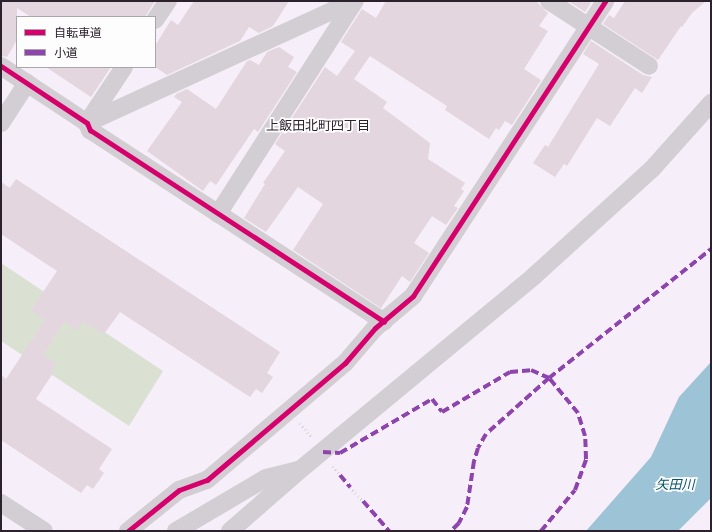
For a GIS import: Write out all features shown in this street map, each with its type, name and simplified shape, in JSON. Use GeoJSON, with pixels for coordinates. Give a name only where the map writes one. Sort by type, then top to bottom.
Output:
{"type":"FeatureCollection","features":[{"type":"Feature","properties":{"kind":"street"},"geometry":{"type":"LineString","coordinates":[[156,19],[168,1]]}},
{"type":"Feature","properties":{"kind":"street"},"geometry":{"type":"LineString","coordinates":[[87,123],[354,1]]}},
{"type":"Feature","properties":{"kind":"street"},"geometry":{"type":"LineString","coordinates":[[218,214],[354,1]]}},
{"type":"Feature","properties":{"kind":"street"},"geometry":{"type":"LineString","coordinates":[[549,1],[649,66]]}},
{"type":"Feature","properties":{"kind":"street"},"geometry":{"type":"LineString","coordinates":[[128,531],[179,490],[207,480],[345,363],[375,328],[384,322],[413,296],[605,1]]}},
{"type":"Feature","properties":{"kind":"street"},"geometry":{"type":"LineString","coordinates":[[1,66],[87,123],[90,130],[384,322]]}},
{"type":"Feature","properties":{"kind":"street"},"geometry":{"type":"LineString","coordinates":[[87,123],[123,68]]}},
{"type":"Feature","properties":{"kind":"street"},"geometry":{"type":"LineString","coordinates":[[1,123],[26,84]]}},
{"type":"Feature","properties":{"kind":"street"},"geometry":{"type":"LineString","coordinates":[[652,169],[711,103]]}},
{"type":"Feature","properties":{"kind":"street"},"geometry":{"type":"LineString","coordinates":[[230,531],[300,469],[323,452],[515,292],[711,118]]}},
{"type":"Feature","properties":{"kind":"street"},"geometry":{"type":"LineString","coordinates":[[176,531],[266,478],[300,469]]}},
{"type":"Feature","properties":{"kind":"street"},"geometry":{"type":"LineString","coordinates":[[1,502],[44,531]]}},
{"type":"Feature","properties":{"kind":"path"},"geometry":{"type":"LineString","coordinates":[[290,409],[323,452]]}},
{"type":"Feature","properties":{"kind":"path"},"geometry":{"type":"LineString","coordinates":[[350,487],[363,501]]}},
{"type":"Feature","properties":{"kind":"shaded area"},"geometry":{"type":"Polygon","coordinates":[[[1,263],[163,371],[129,426],[1,341],[1,263]]]}},
{"type":"Feature","properties":{"kind":"water","name":"矢田川"},"geometry":{"type":"Polygon","coordinates":[[[711,362],[711,498],[678,531],[586,531],[651,457],[679,397],[711,362]]]}},
{"type":"Feature","properties":{"kind":"building"},"geometry":{"type":"Polygon","coordinates":[[[1,1],[155,1],[146,16],[29,16],[17,8],[16,42],[7,57],[1,56],[1,1]]]}},
{"type":"Feature","properties":{"kind":"building"},"geometry":{"type":"Polygon","coordinates":[[[194,1],[289,1],[273,26],[259,33],[249,27],[240,41],[167,75],[156,68],[156,44],[171,20],[178,25],[194,1]]]}},
{"type":"Feature","properties":{"kind":"building"},"geometry":{"type":"Polygon","coordinates":[[[386,1],[536,1],[548,13],[539,26],[548,31],[524,69],[541,80],[512,125],[505,121],[499,130],[496,128],[489,139],[445,110],[447,106],[370,56],[354,79],[387,102],[383,108],[430,143],[428,159],[465,183],[461,189],[464,191],[454,206],[458,208],[446,225],[432,216],[414,243],[429,253],[410,282],[402,276],[381,308],[293,250],[323,204],[298,187],[266,232],[244,218],[265,184],[263,183],[285,151],[275,144],[325,67],[337,76],[355,51],[341,42],[362,9],[376,18],[386,1]]]}},
{"type":"Feature","properties":{"kind":"building"},"geometry":{"type":"Polygon","coordinates":[[[568,1],[587,1],[591,3],[585,12],[568,1]]]}},
{"type":"Feature","properties":{"kind":"building"},"geometry":{"type":"Polygon","coordinates":[[[625,1],[706,1],[692,13],[682,27],[681,26],[658,60],[603,24],[609,15],[614,18],[625,1]]]}},
{"type":"Feature","properties":{"kind":"building"},"geometry":{"type":"Polygon","coordinates":[[[591,41],[643,75],[652,77],[642,93],[635,88],[610,126],[597,118],[567,166],[564,164],[555,177],[533,163],[545,145],[548,147],[599,64],[583,54],[591,41]]]}},
{"type":"Feature","properties":{"kind":"building"},"geometry":{"type":"Polygon","coordinates":[[[279,47],[294,57],[288,67],[297,72],[258,132],[254,129],[216,185],[210,181],[203,191],[147,151],[182,102],[174,97],[176,94],[187,89],[216,109],[247,61],[250,60],[259,65],[267,52],[279,47]]]}},
{"type":"Feature","properties":{"kind":"building"},"geometry":{"type":"Polygon","coordinates":[[[48,68],[110,68],[91,97],[48,68]]]}},
{"type":"Feature","properties":{"kind":"building"},"geometry":{"type":"Polygon","coordinates":[[[16,179],[280,352],[267,373],[273,377],[262,393],[256,389],[250,397],[120,312],[104,334],[83,321],[78,330],[64,321],[43,355],[56,363],[51,371],[53,373],[36,399],[112,449],[99,469],[104,473],[93,489],[87,485],[81,493],[1,440],[1,375],[6,379],[45,320],[31,310],[57,271],[1,234],[1,182],[10,188],[16,179]]]}},
{"type":"Feature","properties":{"kind":"marked path"},"geometry":{"type":"LineString","coordinates":[[541,531],[575,490],[586,459],[585,436],[578,413],[549,378],[711,249]]}},
{"type":"Feature","properties":{"kind":"marked path"},"geometry":{"type":"LineString","coordinates":[[323,452],[340,453],[432,399],[442,412],[510,372],[531,370],[549,378],[486,434],[478,448],[474,461],[467,507],[459,523],[451,531]]}},
{"type":"Feature","properties":{"kind":"marked path"},"geometry":{"type":"LineString","coordinates":[[340,475],[350,487]]}},
{"type":"Feature","properties":{"kind":"marked path"},"geometry":{"type":"LineString","coordinates":[[363,501],[389,531]]}},
{"type":"Feature","properties":{"kind":"cycle path"},"geometry":{"type":"LineString","coordinates":[[128,531],[179,490],[207,480],[345,363],[375,328],[413,296],[605,1]]}},
{"type":"Feature","properties":{"kind":"cycle path"},"geometry":{"type":"LineString","coordinates":[[1,66],[87,123],[90,130],[384,322]]}},
{"type":"Feature","properties":{"kind":"district","name":"上飯田北町四丁目"},"geometry":{"type":"Point","coordinates":[318,125]}}]}
